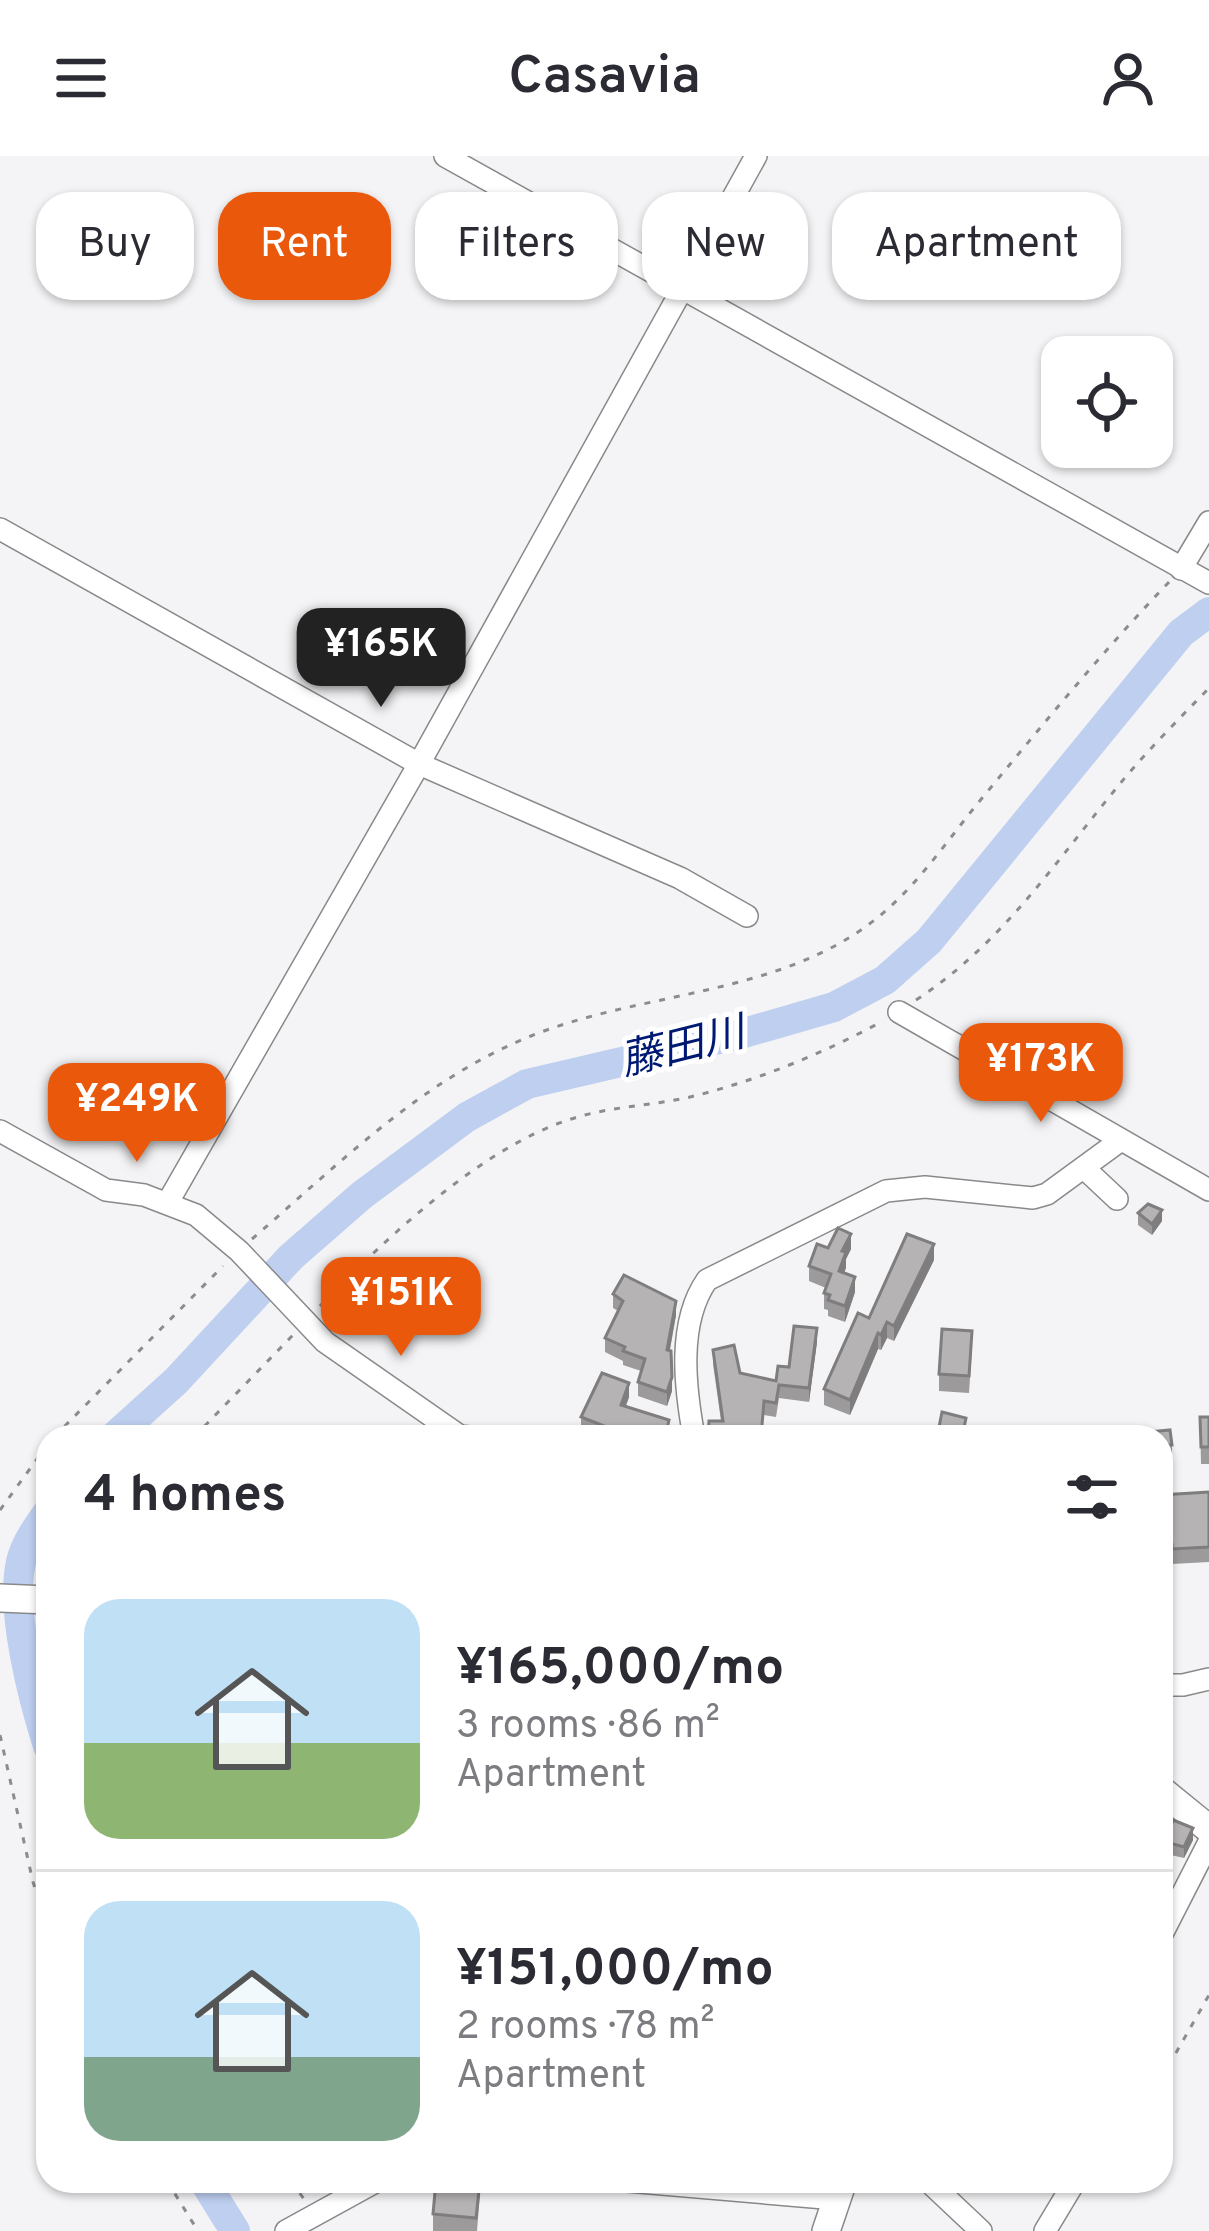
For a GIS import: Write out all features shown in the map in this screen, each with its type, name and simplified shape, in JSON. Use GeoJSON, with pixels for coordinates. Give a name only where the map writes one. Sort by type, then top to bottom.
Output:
{"type":"FeatureCollection","features":[{"type":"Feature","properties":{"kind":"street"},"geometry":{"type":"LineString","coordinates":[[445,156],[642,267]]}},
{"type":"Feature","properties":{"kind":"street"},"geometry":{"type":"LineString","coordinates":[[736,192],[756,156]]}},
{"type":"Feature","properties":{"kind":"street"},"geometry":{"type":"LineString","coordinates":[[168,1202],[676,300]]}},
{"type":"Feature","properties":{"kind":"street"},"geometry":{"type":"LineString","coordinates":[[700,300],[1195,576],[1209,522]]}},
{"type":"Feature","properties":{"kind":"street"},"geometry":{"type":"LineString","coordinates":[[0,530],[419,764],[680,878],[747,916]]}},
{"type":"Feature","properties":{"kind":"street"},"geometry":{"type":"LineString","coordinates":[[899,1012],[1209,1190]]}},
{"type":"Feature","properties":{"kind":"street"},"geometry":{"type":"LineString","coordinates":[[0,1131],[106,1190],[168,1202],[196,1215],[239,1251],[325,1342],[446,1425]]}},
{"type":"Feature","properties":{"kind":"street"},"geometry":{"type":"LineString","coordinates":[[693,1425],[687,1355],[693,1306],[707,1280],[886,1191],[926,1187],[1033,1198],[1047,1194],[1121,1140]]}},
{"type":"Feature","properties":{"kind":"street"},"geometry":{"type":"LineString","coordinates":[[1084,1168],[1118,1199]]}},
{"type":"Feature","properties":{"kind":"street"},"geometry":{"type":"LineString","coordinates":[[0,1598],[36,1600]]}},
{"type":"Feature","properties":{"kind":"street"},"geometry":{"type":"LineString","coordinates":[[1173,1685],[1209,1678]]}},
{"type":"Feature","properties":{"kind":"street"},"geometry":{"type":"LineString","coordinates":[[1173,1800],[1209,1829]]}},
{"type":"Feature","properties":{"kind":"street"},"geometry":{"type":"LineString","coordinates":[[1173,1912],[1209,1842]]}},
{"type":"Feature","properties":{"kind":"street"},"geometry":{"type":"LineString","coordinates":[[286,2231],[355,2193]]}},
{"type":"Feature","properties":{"kind":"street"},"geometry":{"type":"LineString","coordinates":[[826,2231],[839,2193]]}},
{"type":"Feature","properties":{"kind":"street"},"geometry":{"type":"LineString","coordinates":[[941,2193],[981,2231]]}},
{"type":"Feature","properties":{"kind":"street"},"geometry":{"type":"LineString","coordinates":[[1046,2231],[1068,2193]]}},
{"type":"Feature","properties":{"kind":"path"},"geometry":{"type":"LineString","coordinates":[[66,1425],[239,1251],[387,1122],[494,1052],[565,1024],[797,964],[869,924],[928,868],[1115,639],[1195,576]]}},
{"type":"Feature","properties":{"kind":"path"},"geometry":{"type":"LineString","coordinates":[[206,1425],[379,1245],[525,1139],[568,1120],[732,1084],[839,1045],[959,972],[1007,925],[1117,788],[1209,688]]}},
{"type":"Feature","properties":{"kind":"path"},"geometry":{"type":"LineString","coordinates":[[0,1510],[36,1460]]}},
{"type":"Feature","properties":{"kind":"path"},"geometry":{"type":"LineString","coordinates":[[0,1735],[36,1894]]}},
{"type":"Feature","properties":{"kind":"path"},"geometry":{"type":"LineString","coordinates":[[1173,2058],[1209,1995]]}},
{"type":"Feature","properties":{"kind":"path"},"geometry":{"type":"LineString","coordinates":[[174,2193],[198,2231]]}},
{"type":"Feature","properties":{"kind":"building"},"geometry":{"type":"Polygon","coordinates":[[[1148,1204],[1162,1210],[1152,1224],[1138,1213],[1148,1204]]]}},
{"type":"Feature","properties":{"kind":"building"},"geometry":{"type":"Polygon","coordinates":[[[838,1228],[851,1234],[839,1271],[855,1277],[845,1306],[828,1300],[830,1295],[824,1293],[831,1274],[809,1266],[817,1244],[828,1248],[838,1228]]]}},
{"type":"Feature","properties":{"kind":"building"},"geometry":{"type":"Polygon","coordinates":[[[907,1234],[934,1244],[894,1326],[887,1322],[878,1333],[850,1400],[824,1389],[858,1313],[869,1318],[907,1234]]]}},
{"type":"Feature","properties":{"kind":"building"},"geometry":{"type":"Polygon","coordinates":[[[624,1275],[676,1301],[667,1350],[671,1351],[672,1377],[667,1392],[638,1382],[645,1359],[605,1338],[623,1301],[613,1294],[624,1275]]]}},
{"type":"Feature","properties":{"kind":"building"},"geometry":{"type":"Polygon","coordinates":[[[794,1326],[817,1328],[809,1388],[779,1385],[776,1403],[764,1401],[762,1425],[709,1425],[709,1421],[723,1421],[713,1350],[734,1345],[740,1373],[776,1381],[778,1366],[789,1367],[794,1326]]]}},
{"type":"Feature","properties":{"kind":"building"},"geometry":{"type":"Polygon","coordinates":[[[942,1329],[972,1331],[969,1376],[939,1374],[942,1329]]]}},
{"type":"Feature","properties":{"kind":"building"},"geometry":{"type":"Polygon","coordinates":[[[602,1373],[629,1383],[621,1405],[669,1420],[668,1425],[601,1425],[581,1417],[602,1373]]]}},
{"type":"Feature","properties":{"kind":"building"},"geometry":{"type":"Polygon","coordinates":[[[942,1412],[966,1418],[965,1425],[939,1425],[942,1412]]]}},
{"type":"Feature","properties":{"kind":"building"},"geometry":{"type":"Polygon","coordinates":[[[1200,1417],[1209,1417],[1209,1447],[1201,1447],[1200,1417]]]}},
{"type":"Feature","properties":{"kind":"building"},"geometry":{"type":"Polygon","coordinates":[[[1209,1492],[1209,1547],[1173,1549],[1173,1494],[1209,1492]]]}},
{"type":"Feature","properties":{"kind":"building"},"geometry":{"type":"Polygon","coordinates":[[[1173,1820],[1193,1828],[1184,1847],[1173,1844],[1173,1820]]]}},
{"type":"Feature","properties":{"kind":"building"},"geometry":{"type":"Polygon","coordinates":[[[435,2193],[479,2193],[476,2218],[433,2214],[435,2193]]]}},
{"type":"Feature","properties":{"kind":"waterway","name":"藤田川"},"geometry":{"type":"LineString","coordinates":[[127,1425],[176,1381],[291,1257],[362,1195],[467,1117],[527,1084],[834,1007],[885,980],[929,941],[1181,633],[1209,612]]}},
{"type":"Feature","properties":{"kind":"waterway","name":"藤田川"},"geometry":{"type":"LineString","coordinates":[[36,1530],[21,1562],[18,1582],[36,1704]]}},
{"type":"Feature","properties":{"kind":"waterway","name":"藤田川"},"geometry":{"type":"LineString","coordinates":[[211,2193],[235,2231]]}}]}
